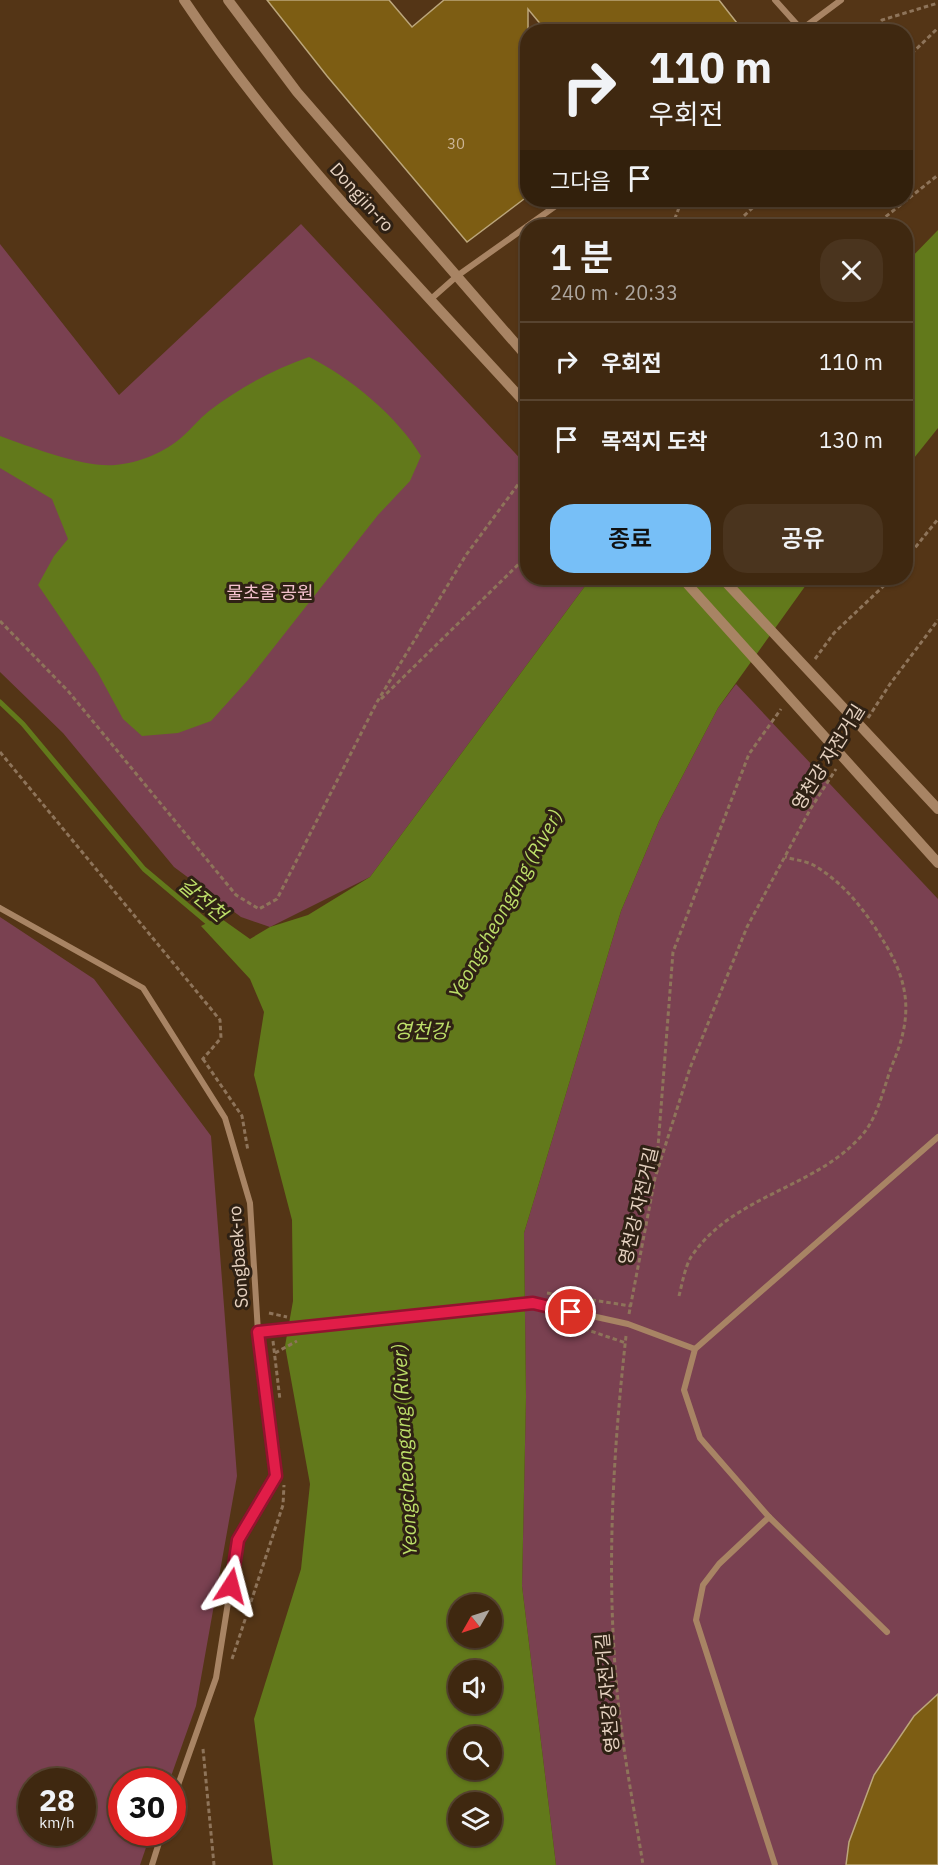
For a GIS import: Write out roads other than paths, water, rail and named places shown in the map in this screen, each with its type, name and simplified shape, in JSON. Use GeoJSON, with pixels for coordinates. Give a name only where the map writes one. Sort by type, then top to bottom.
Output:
{"type":"FeatureCollection","features":[{"type":"Feature","properties":{"kind":"street","name":"Dongjin-ro"},"geometry":{"type":"LineString","coordinates":[[184,0],[249,88],[326,183],[520,397]]}},
{"type":"Feature","properties":{"kind":"street","name":"Dongjin-ro"},"geometry":{"type":"LineString","coordinates":[[228,0],[297,92],[520,349]]}},
{"type":"Feature","properties":{"kind":"street"},"geometry":{"type":"LineString","coordinates":[[775,0],[794,24]]}},
{"type":"Feature","properties":{"kind":"street"},"geometry":{"type":"LineString","coordinates":[[807,24],[841,0]]}},
{"type":"Feature","properties":{"kind":"street"},"geometry":{"type":"LineString","coordinates":[[537,219],[554,207]]}},
{"type":"Feature","properties":{"kind":"street"},"geometry":{"type":"LineString","coordinates":[[431,299],[457,276],[520,231]]}},
{"type":"Feature","properties":{"kind":"street"},"geometry":{"type":"LineString","coordinates":[[688,585],[938,863]]}},
{"type":"Feature","properties":{"kind":"street"},"geometry":{"type":"LineString","coordinates":[[729,585],[874,737],[938,809]]}},
{"type":"Feature","properties":{"kind":"street","name":"Songbaek-ro"},"geometry":{"type":"LineString","coordinates":[[0,908],[143,988],[225,1118],[250,1203],[258,1332],[276,1476],[238,1540],[216,1678],[184,1768]]}},
{"type":"Feature","properties":{"kind":"street"},"geometry":{"type":"LineString","coordinates":[[887,1632],[769,1517],[700,1438],[684,1390],[695,1349],[938,1137]]}},
{"type":"Feature","properties":{"kind":"street"},"geometry":{"type":"LineString","coordinates":[[258,1332],[533,1303],[628,1324],[695,1349]]}},
{"type":"Feature","properties":{"kind":"street"},"geometry":{"type":"LineString","coordinates":[[769,1517],[720,1564],[703,1585],[696,1620],[776,1865]]}},
{"type":"Feature","properties":{"kind":"street"},"geometry":{"type":"LineString","coordinates":[[152,1865],[158,1846]]}},
{"type":"Feature","properties":{"kind":"water"},"geometry":{"type":"Polygon","coordinates":[[[938,230],[938,428],[913,459],[913,256],[938,230]]]}},
{"type":"Feature","properties":{"kind":"water"},"geometry":{"type":"Polygon","coordinates":[[[309,357],[341,375],[372,399],[400,427],[421,456],[410,481],[378,515],[248,680],[211,721],[178,733],[142,736],[123,719],[98,673],[38,585],[54,556],[68,539],[52,499],[0,468],[0,436],[58,456],[89,463],[115,465],[133,462],[160,452],[175,442],[209,411],[245,387],[270,373],[309,357]]]}},
{"type":"Feature","properties":{"kind":"water","name":"영천강"},"geometry":{"type":"Polygon","coordinates":[[[586,585],[806,585],[718,708],[659,821],[621,911],[524,1233],[526,1397],[522,1586],[556,1865],[273,1865],[254,1719],[301,1569],[310,1484],[285,1346],[293,1301],[292,1220],[254,1075],[264,1012],[250,979],[201,926],[219,917],[250,939],[270,927],[308,915],[370,877],[586,585]]]}},
{"type":"Feature","properties":{"kind":"waterway","name":"갈전천"},"geometry":{"type":"LineString","coordinates":[[0,702],[23,724],[144,869],[213,927]]}},
{"type":"Feature","properties":{"kind":"park label","name":"물초울 공원"},"geometry":{"type":"Point","coordinates":[270,592]}},
{"type":"Feature","properties":{"kind":"water label","name":"Yeongcheongang (River)"},"geometry":{"type":"Point","coordinates":[505,904]}},
{"type":"Feature","properties":{"kind":"water label","name":"Yeongcheongang (River)"},"geometry":{"type":"Point","coordinates":[404,1450]}}]}
